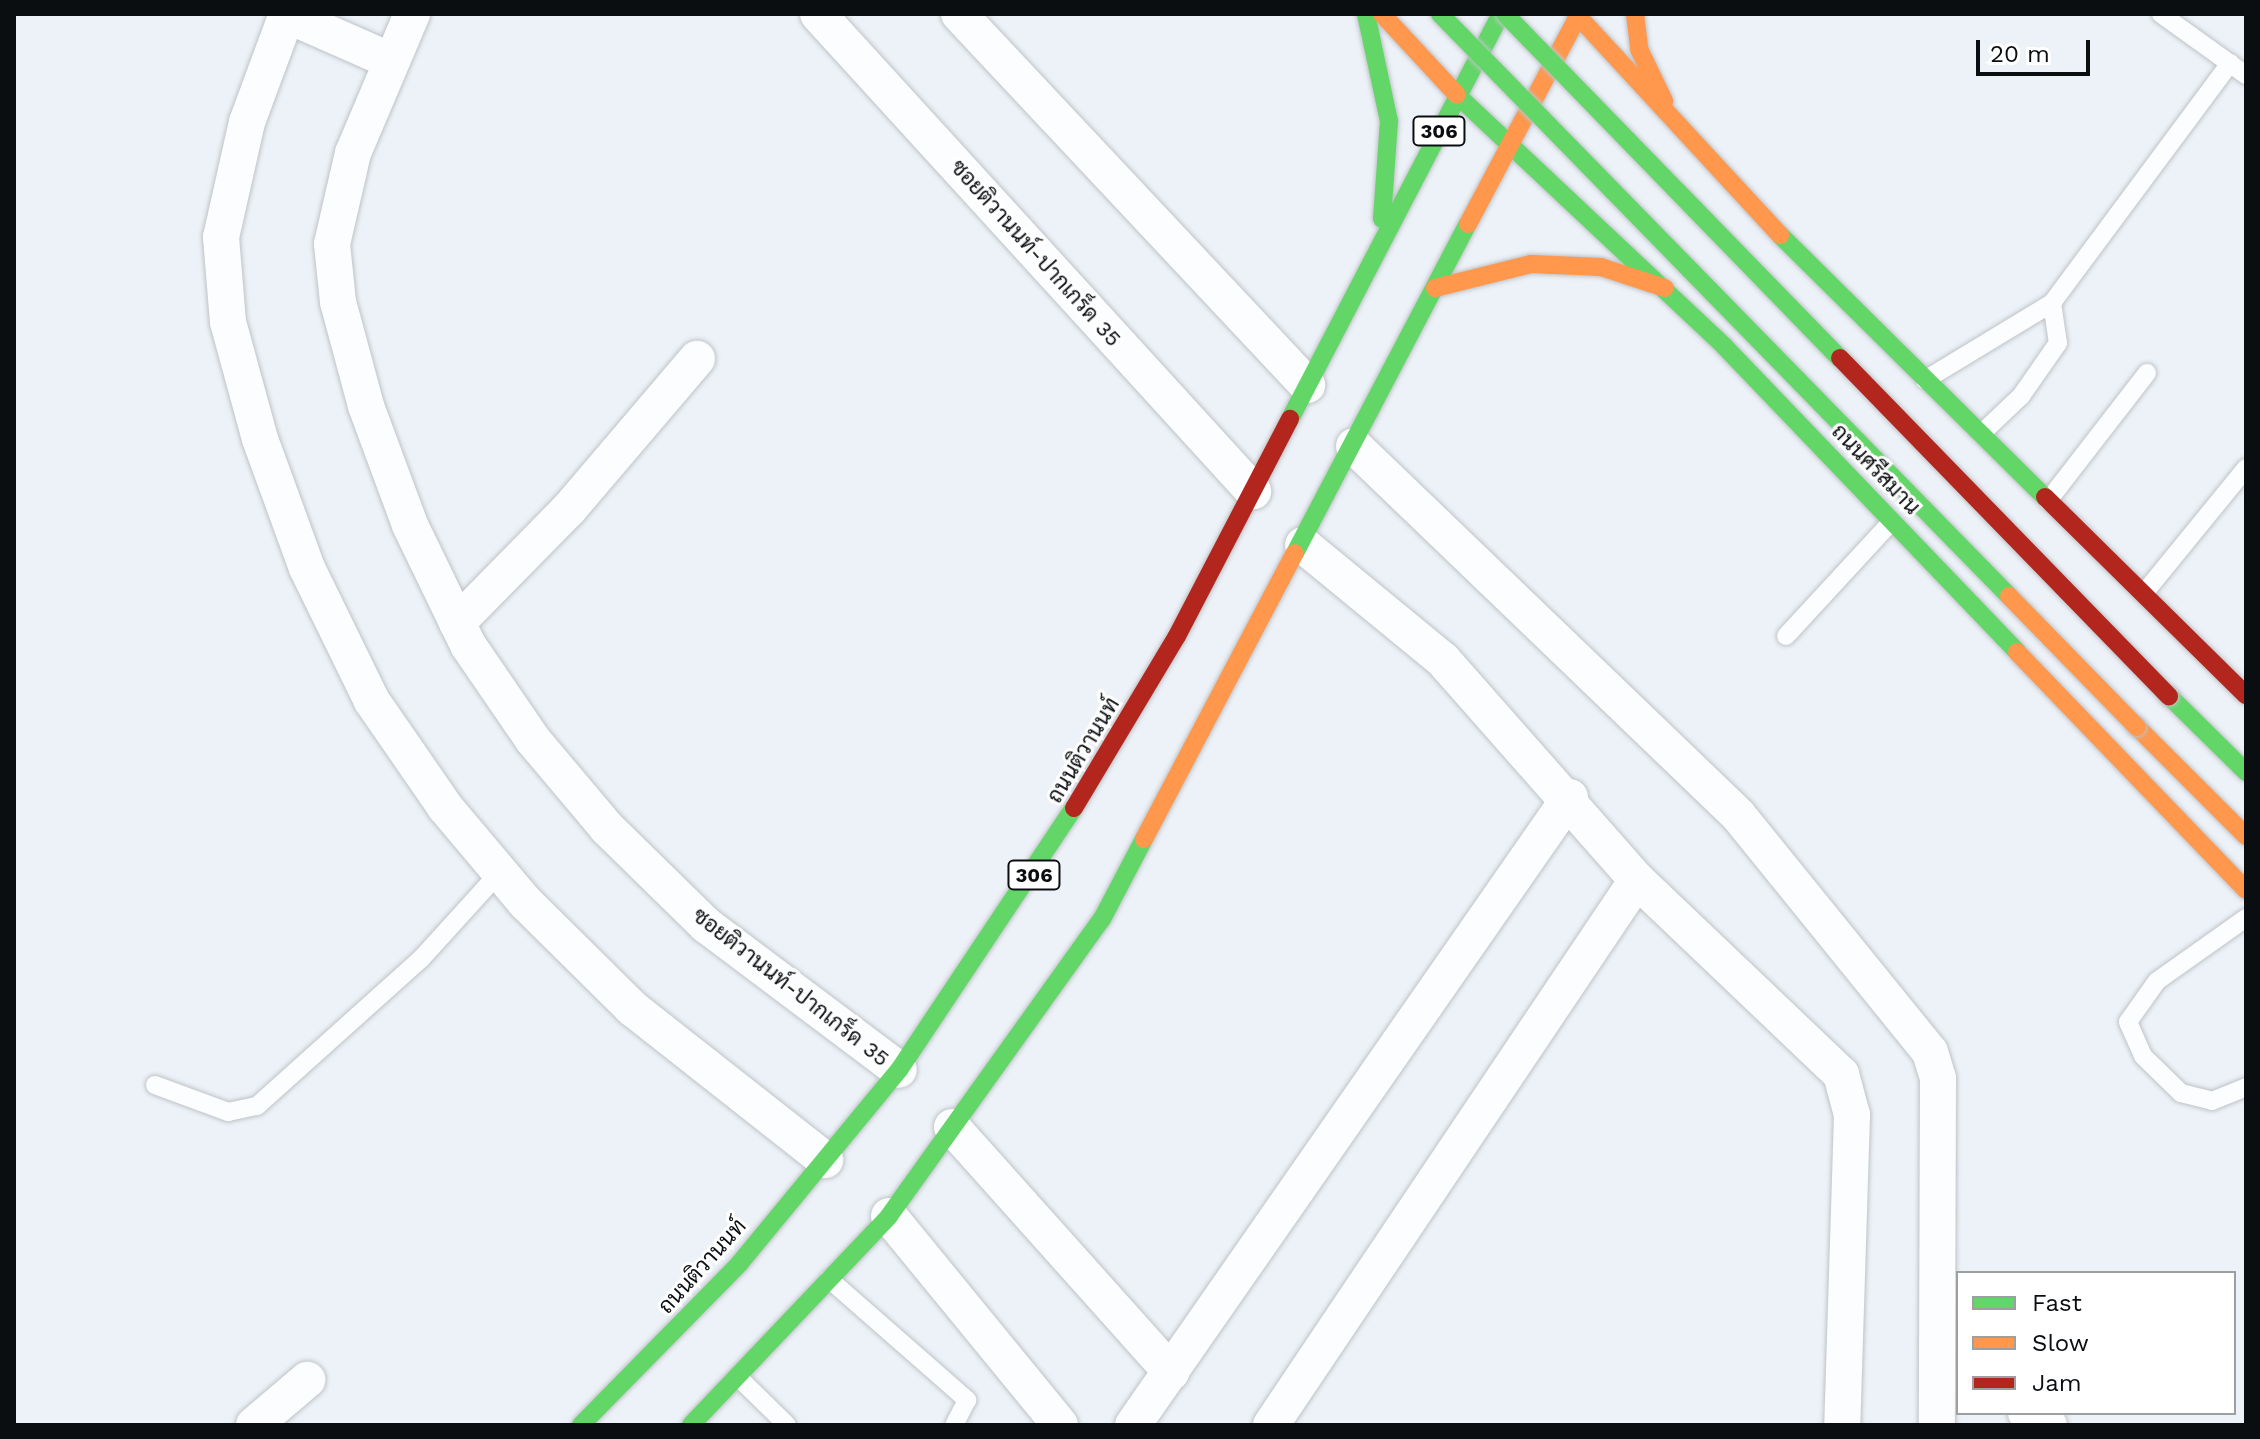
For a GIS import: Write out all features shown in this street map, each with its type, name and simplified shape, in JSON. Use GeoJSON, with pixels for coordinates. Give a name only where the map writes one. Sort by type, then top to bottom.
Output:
{"type":"FeatureCollection","features":[{"type":"Feature","properties":{"kind":"main road"},"geometry":{"type":"LineString","coordinates":[[1366,14],[1389,121],[1378,249]]}},
{"type":"Feature","properties":{"kind":"main road","name":"ถนนศรีสมาน"},"geometry":{"type":"LineString","coordinates":[[1382,14],[1457,95],[1724,346],[2246,890]]}},
{"type":"Feature","properties":{"kind":"main road"},"geometry":{"type":"LineString","coordinates":[[1440,14],[2246,836]]}},
{"type":"Feature","properties":{"kind":"main road","name":"ถนนติวานนท์"},"geometry":{"type":"LineString","coordinates":[[581,1425],[739,1264],[899,1070],[1101,771],[1253,491],[1457,95],[1503,14]]}},
{"type":"Feature","properties":{"kind":"main road"},"geometry":{"type":"LineString","coordinates":[[1503,14],[2246,772]]}},
{"type":"Feature","properties":{"kind":"main road"},"geometry":{"type":"LineString","coordinates":[[1635,14],[1639,49],[1664,101]]}},
{"type":"Feature","properties":{"kind":"main road"},"geometry":{"type":"LineString","coordinates":[[691,1425],[739,1378],[889,1216],[1102,919],[1303,545],[1578,15],[1664,101],[1804,260],[2047,503],[2145,592],[2246,695]]}},
{"type":"Feature","properties":{"kind":"main road"},"geometry":{"type":"LineString","coordinates":[[1724,346],[1718,315],[1727,277],[1744,264],[1804,260]]}},
{"type":"Feature","properties":{"kind":"main road"},"geometry":{"type":"LineString","coordinates":[[1435,288],[1531,264],[1601,267],[1665,288]]}},
{"type":"Feature","properties":{"kind":"street"},"geometry":{"type":"LineString","coordinates":[[389,60],[287,14],[247,122],[221,237],[228,322],[260,439],[307,568],[372,701],[500,872],[632,1008],[825,1160]]}},
{"type":"Feature","properties":{"kind":"street","name":"ซอยติวานนท์-ปากเกร็ด 35"},"geometry":{"type":"LineString","coordinates":[[412,14],[389,60],[353,153],[332,244],[338,302],[410,525],[457,623],[533,740],[607,828],[706,925],[899,1070]]}},
{"type":"Feature","properties":{"kind":"street","name":"ซอยติวานนท์-ปากเกร็ด 35"},"geometry":{"type":"LineString","coordinates":[[818,14],[1253,491]]}},
{"type":"Feature","properties":{"kind":"street"},"geometry":{"type":"LineString","coordinates":[[959,14],[1307,385]]}},
{"type":"Feature","properties":{"kind":"street"},"geometry":{"type":"LineString","coordinates":[[457,623],[570,508],[697,359]]}},
{"type":"Feature","properties":{"kind":"street"},"geometry":{"type":"LineString","coordinates":[[1354,446],[1738,815],[1914,1027],[1938,1079],[1948,1373],[1937,1425]]}},
{"type":"Feature","properties":{"kind":"street"},"geometry":{"type":"LineString","coordinates":[[1303,545],[1443,660],[1570,797],[1637,880],[1841,1074],[1852,1115],[1842,1425]]}},
{"type":"Feature","properties":{"kind":"street"},"geometry":{"type":"LineString","coordinates":[[1133,1425],[1570,797]]}},
{"type":"Feature","properties":{"kind":"street"},"geometry":{"type":"LineString","coordinates":[[1271,1425],[1637,880]]}},
{"type":"Feature","properties":{"kind":"street"},"geometry":{"type":"LineString","coordinates":[[952,1127],[1171,1372]]}},
{"type":"Feature","properties":{"kind":"street"},"geometry":{"type":"LineString","coordinates":[[889,1216],[1060,1425]]}},
{"type":"Feature","properties":{"kind":"street"},"geometry":{"type":"LineString","coordinates":[[254,1425],[307,1380]]}},
{"type":"Feature","properties":{"kind":"street"},"geometry":{"type":"LineString","coordinates":[[2030,1415],[2049,1425]]}},
{"type":"Feature","properties":{"kind":"lane"},"geometry":{"type":"LineString","coordinates":[[2161,14],[2246,75]]}},
{"type":"Feature","properties":{"kind":"lane"},"geometry":{"type":"LineString","coordinates":[[1925,380],[2052,303],[2230,63]]}},
{"type":"Feature","properties":{"kind":"lane"},"geometry":{"type":"LineString","coordinates":[[1979,435],[2021,396],[2058,343],[2052,303]]}},
{"type":"Feature","properties":{"kind":"lane"},"geometry":{"type":"LineString","coordinates":[[2047,503],[2147,373]]}},
{"type":"Feature","properties":{"kind":"lane"},"geometry":{"type":"LineString","coordinates":[[2145,592],[2246,468]]}},
{"type":"Feature","properties":{"kind":"lane"},"geometry":{"type":"LineString","coordinates":[[1786,636],[1892,521]]}},
{"type":"Feature","properties":{"kind":"lane"},"geometry":{"type":"LineString","coordinates":[[155,1085],[228,1112],[257,1106],[421,959],[500,872]]}},
{"type":"Feature","properties":{"kind":"lane"},"geometry":{"type":"LineString","coordinates":[[2246,918],[2157,981],[2128,1022],[2143,1056],[2181,1093],[2212,1101],[2246,1087]]}},
{"type":"Feature","properties":{"kind":"lane"},"geometry":{"type":"LineString","coordinates":[[829,1279],[967,1400],[954,1425]]}},
{"type":"Feature","properties":{"kind":"lane"},"geometry":{"type":"LineString","coordinates":[[739,1378],[787,1425]]}},
{"type":"Feature","properties":{"kind":"traffic: fast"},"geometry":{"type":"LineString","coordinates":[[1366,14],[1389,121],[1382,219]]}},
{"type":"Feature","properties":{"kind":"traffic: fast"},"geometry":{"type":"LineString","coordinates":[[1440,14],[2009,596]]}},
{"type":"Feature","properties":{"kind":"traffic: fast"},"geometry":{"type":"LineString","coordinates":[[1290,419],[1501,14]]}},
{"type":"Feature","properties":{"kind":"traffic: fast"},"geometry":{"type":"LineString","coordinates":[[1505,14],[1840,358]]}},
{"type":"Feature","properties":{"kind":"traffic: fast"},"geometry":{"type":"LineString","coordinates":[[1457,95],[1724,346],[2017,652]]}},
{"type":"Feature","properties":{"kind":"traffic: fast"},"geometry":{"type":"LineString","coordinates":[[1295,553],[1468,224]]}},
{"type":"Feature","properties":{"kind":"traffic: fast"},"geometry":{"type":"LineString","coordinates":[[1780,235],[2045,497]]}},
{"type":"Feature","properties":{"kind":"traffic: fast"},"geometry":{"type":"LineString","coordinates":[[2169,696],[2246,772]]}},
{"type":"Feature","properties":{"kind":"traffic: fast"},"geometry":{"type":"LineString","coordinates":[[581,1425],[739,1264],[899,1070],[1074,808]]}},
{"type":"Feature","properties":{"kind":"traffic: fast"},"geometry":{"type":"LineString","coordinates":[[691,1425],[889,1216],[1102,919],[1144,839]]}},
{"type":"Feature","properties":{"kind":"traffic: slow"},"geometry":{"type":"LineString","coordinates":[[1382,14],[1457,95]]}},
{"type":"Feature","properties":{"kind":"traffic: slow"},"geometry":{"type":"LineString","coordinates":[[1576,14],[1780,235]]}},
{"type":"Feature","properties":{"kind":"traffic: slow"},"geometry":{"type":"LineString","coordinates":[[1468,224],[1579,14]]}},
{"type":"Feature","properties":{"kind":"traffic: slow"},"geometry":{"type":"LineString","coordinates":[[1635,14],[1639,49],[1664,101]]}},
{"type":"Feature","properties":{"kind":"traffic: slow"},"geometry":{"type":"LineString","coordinates":[[1435,288],[1531,264],[1601,267],[1665,288]]}},
{"type":"Feature","properties":{"kind":"traffic: slow"},"geometry":{"type":"LineString","coordinates":[[1144,839],[1295,553]]}},
{"type":"Feature","properties":{"kind":"traffic: slow"},"geometry":{"type":"LineString","coordinates":[[2009,596],[2137,727]]}},
{"type":"Feature","properties":{"kind":"traffic: slow"},"geometry":{"type":"LineString","coordinates":[[2017,652],[2246,890]]}},
{"type":"Feature","properties":{"kind":"traffic: slow"},"geometry":{"type":"LineString","coordinates":[[2137,727],[2246,836]]}},
{"type":"Feature","properties":{"kind":"traffic: jam"},"geometry":{"type":"LineString","coordinates":[[1840,358],[2169,696]]}},
{"type":"Feature","properties":{"kind":"traffic: jam"},"geometry":{"type":"LineString","coordinates":[[1074,808],[1177,636],[1290,419]]}},
{"type":"Feature","properties":{"kind":"traffic: jam"},"geometry":{"type":"LineString","coordinates":[[2045,497],[2246,695]]}}]}
